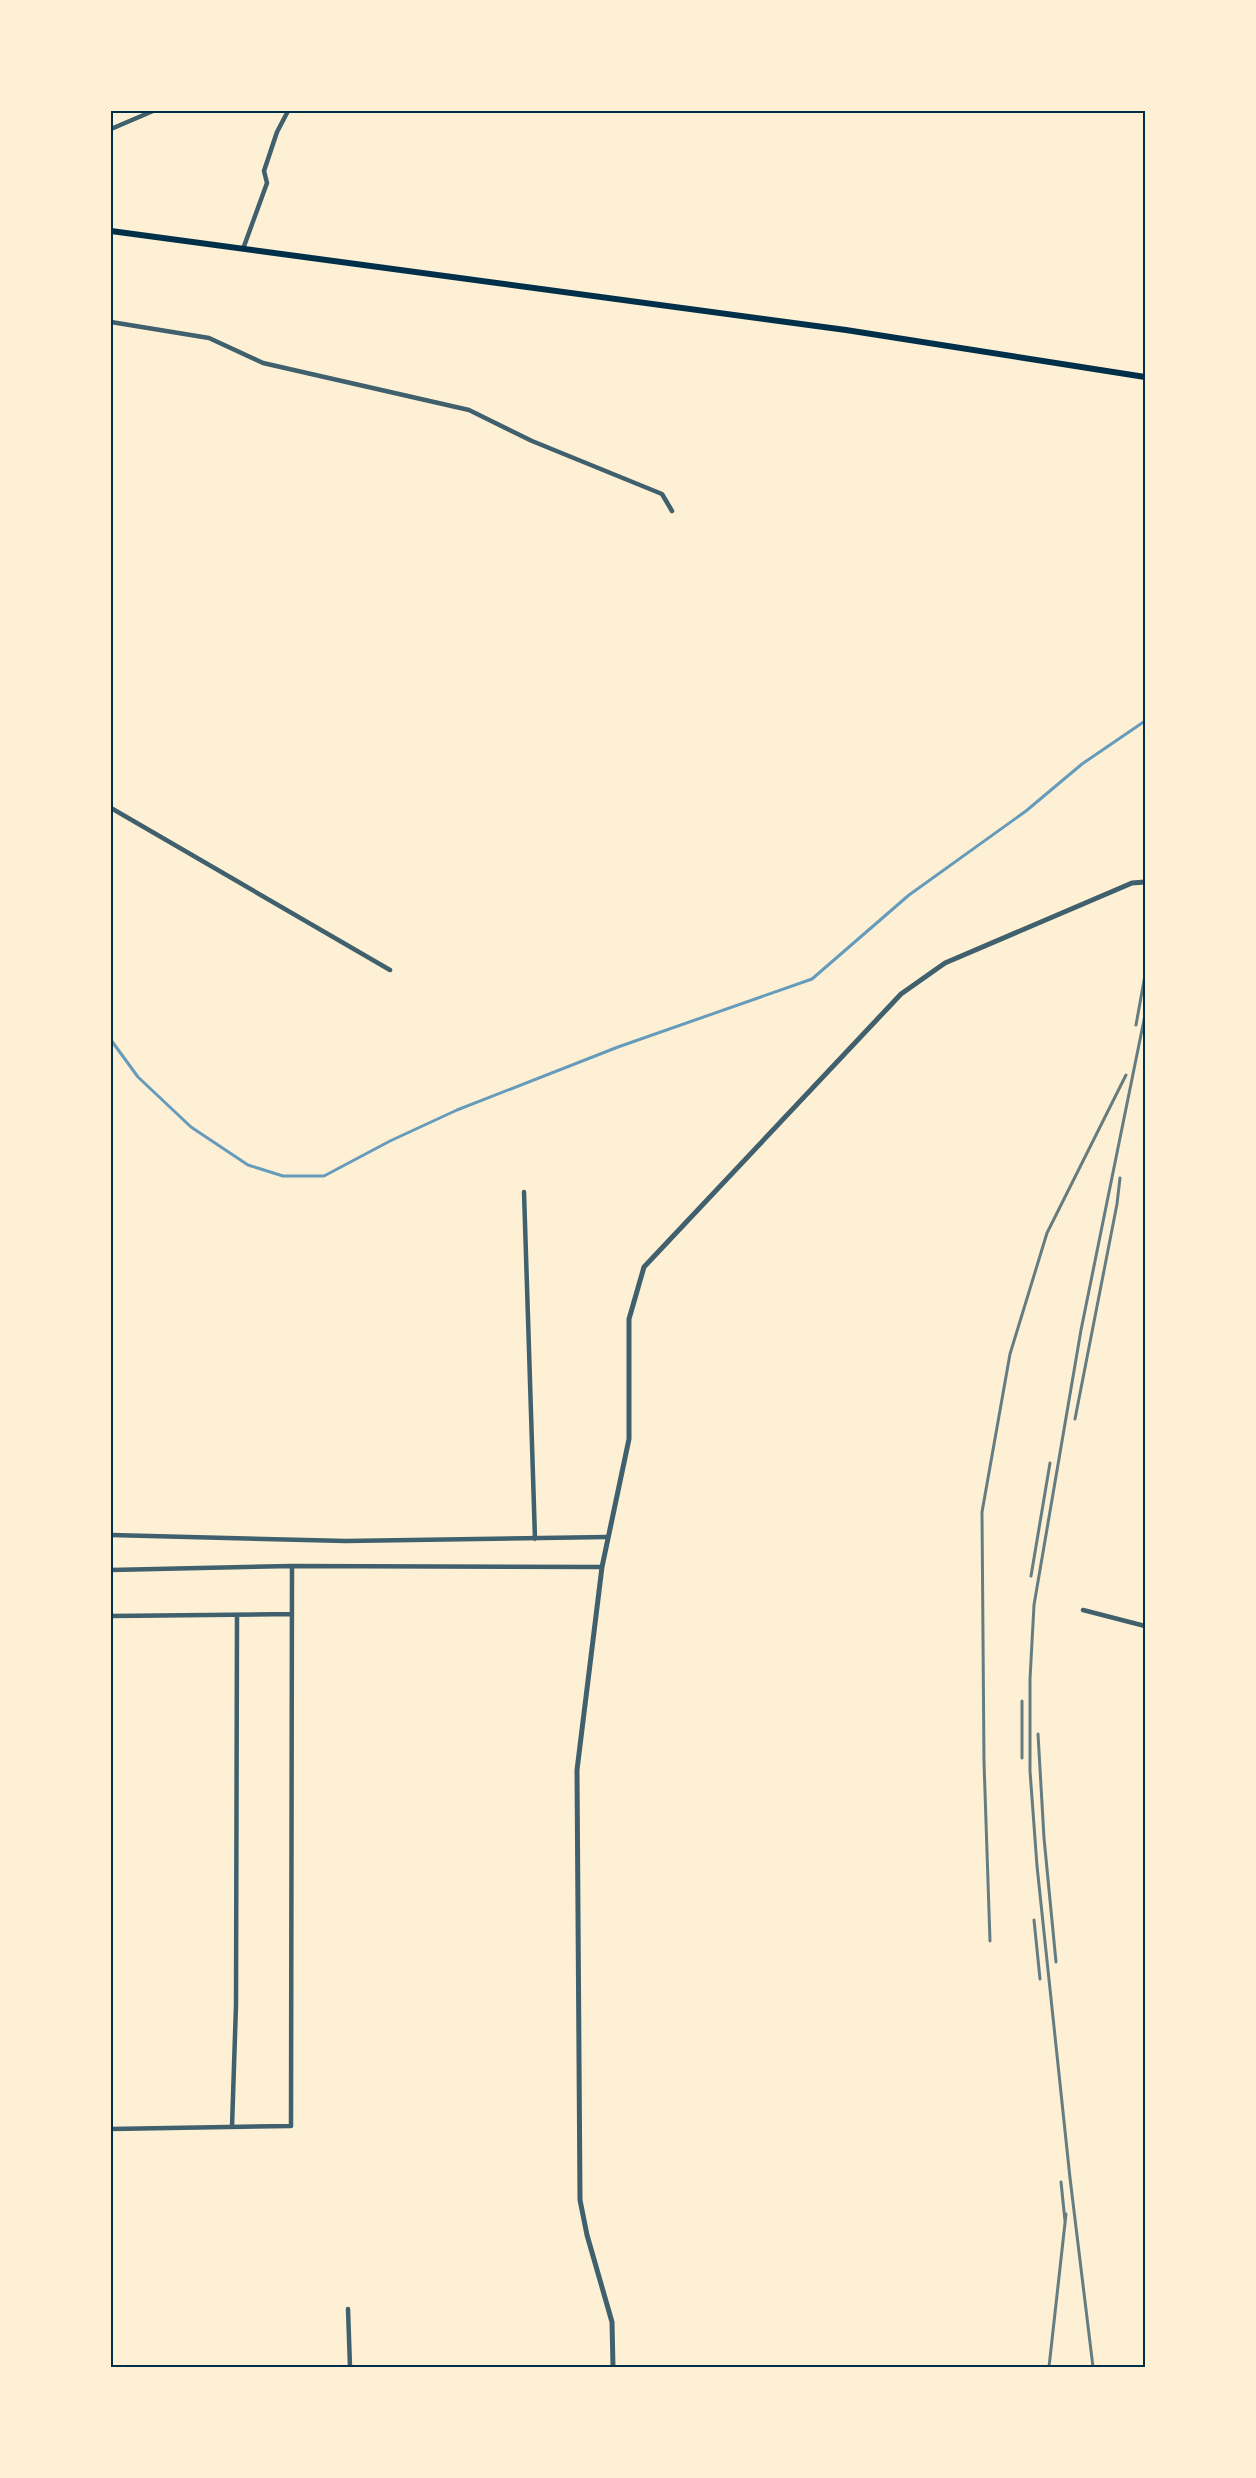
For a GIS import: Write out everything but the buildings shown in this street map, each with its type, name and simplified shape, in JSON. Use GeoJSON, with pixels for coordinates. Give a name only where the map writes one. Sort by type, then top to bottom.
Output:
{"type":"FeatureCollection","features":[{"type":"Feature","properties":{"kind":"main road"},"geometry":{"type":"LineString","coordinates":[[111,231],[846,330],[1145,377]]}},
{"type":"Feature","properties":{"kind":"street"},"geometry":{"type":"LineString","coordinates":[[111,129],[153,111]]}},
{"type":"Feature","properties":{"kind":"street"},"geometry":{"type":"LineString","coordinates":[[243,249],[267,183],[264,171],[277,132],[288,111]]}},
{"type":"Feature","properties":{"kind":"street"},"geometry":{"type":"LineString","coordinates":[[111,322],[209,338],[263,363],[470,410],[532,441],[662,494],[672,511]]}},
{"type":"Feature","properties":{"kind":"street"},"geometry":{"type":"LineString","coordinates":[[111,808],[390,970]]}},
{"type":"Feature","properties":{"kind":"street"},"geometry":{"type":"LineString","coordinates":[[613,2367],[612,2322],[587,2235],[580,2200],[577,1770],[602,1567],[629,1439],[629,1319],[644,1267],[901,994],[945,963],[1132,883],[1145,882]]}},
{"type":"Feature","properties":{"kind":"street"},"geometry":{"type":"LineString","coordinates":[[524,1192],[536,1539]]}},
{"type":"Feature","properties":{"kind":"street"},"geometry":{"type":"LineString","coordinates":[[111,1535],[346,1540],[607,1537]]}},
{"type":"Feature","properties":{"kind":"street"},"geometry":{"type":"LineString","coordinates":[[111,1570],[292,1566],[602,1567]]}},
{"type":"Feature","properties":{"kind":"street"},"geometry":{"type":"LineString","coordinates":[[111,2129],[291,2126],[292,1566]]}},
{"type":"Feature","properties":{"kind":"street"},"geometry":{"type":"LineString","coordinates":[[1083,1610],[1145,1626]]}},
{"type":"Feature","properties":{"kind":"street"},"geometry":{"type":"LineString","coordinates":[[111,1616],[292,1614]]}},
{"type":"Feature","properties":{"kind":"street"},"geometry":{"type":"LineString","coordinates":[[232,2127],[236,2006],[237,1615]]}},
{"type":"Feature","properties":{"kind":"street"},"geometry":{"type":"LineString","coordinates":[[348,2309],[350,2367]]}},
{"type":"Feature","properties":{"kind":"waterway"},"geometry":{"type":"LineString","coordinates":[[111,1040],[138,1077],[191,1127],[248,1165],[283,1176],[324,1176],[390,1141],[457,1110],[618,1047],[812,979],[909,895],[1026,811],[1082,764],[1145,721]]}},
{"type":"Feature","properties":{"kind":"railway"},"geometry":{"type":"LineString","coordinates":[[1136,1025],[1145,975]]}},
{"type":"Feature","properties":{"kind":"railway"},"geometry":{"type":"LineString","coordinates":[[1093,2367],[1070,2178],[1037,1866],[1030,1771],[1030,1679],[1034,1605],[1081,1330],[1145,1015]]}},
{"type":"Feature","properties":{"kind":"railway"},"geometry":{"type":"LineString","coordinates":[[990,1941],[984,1762],[982,1512],[1010,1354],[1047,1233],[1126,1075]]}},
{"type":"Feature","properties":{"kind":"railway"},"geometry":{"type":"LineString","coordinates":[[1075,1419],[1117,1204],[1120,1178]]}},
{"type":"Feature","properties":{"kind":"railway"},"geometry":{"type":"LineString","coordinates":[[1031,1576],[1050,1463]]}},
{"type":"Feature","properties":{"kind":"railway"},"geometry":{"type":"LineString","coordinates":[[1022,1701],[1022,1758]]}},
{"type":"Feature","properties":{"kind":"railway"},"geometry":{"type":"LineString","coordinates":[[1038,1734],[1044,1838],[1056,1962]]}},
{"type":"Feature","properties":{"kind":"railway"},"geometry":{"type":"LineString","coordinates":[[1034,1920],[1040,1979]]}},
{"type":"Feature","properties":{"kind":"railway"},"geometry":{"type":"LineString","coordinates":[[1061,2182],[1065,2221]]}},
{"type":"Feature","properties":{"kind":"railway"},"geometry":{"type":"LineString","coordinates":[[1049,2367],[1066,2214]]}}]}
